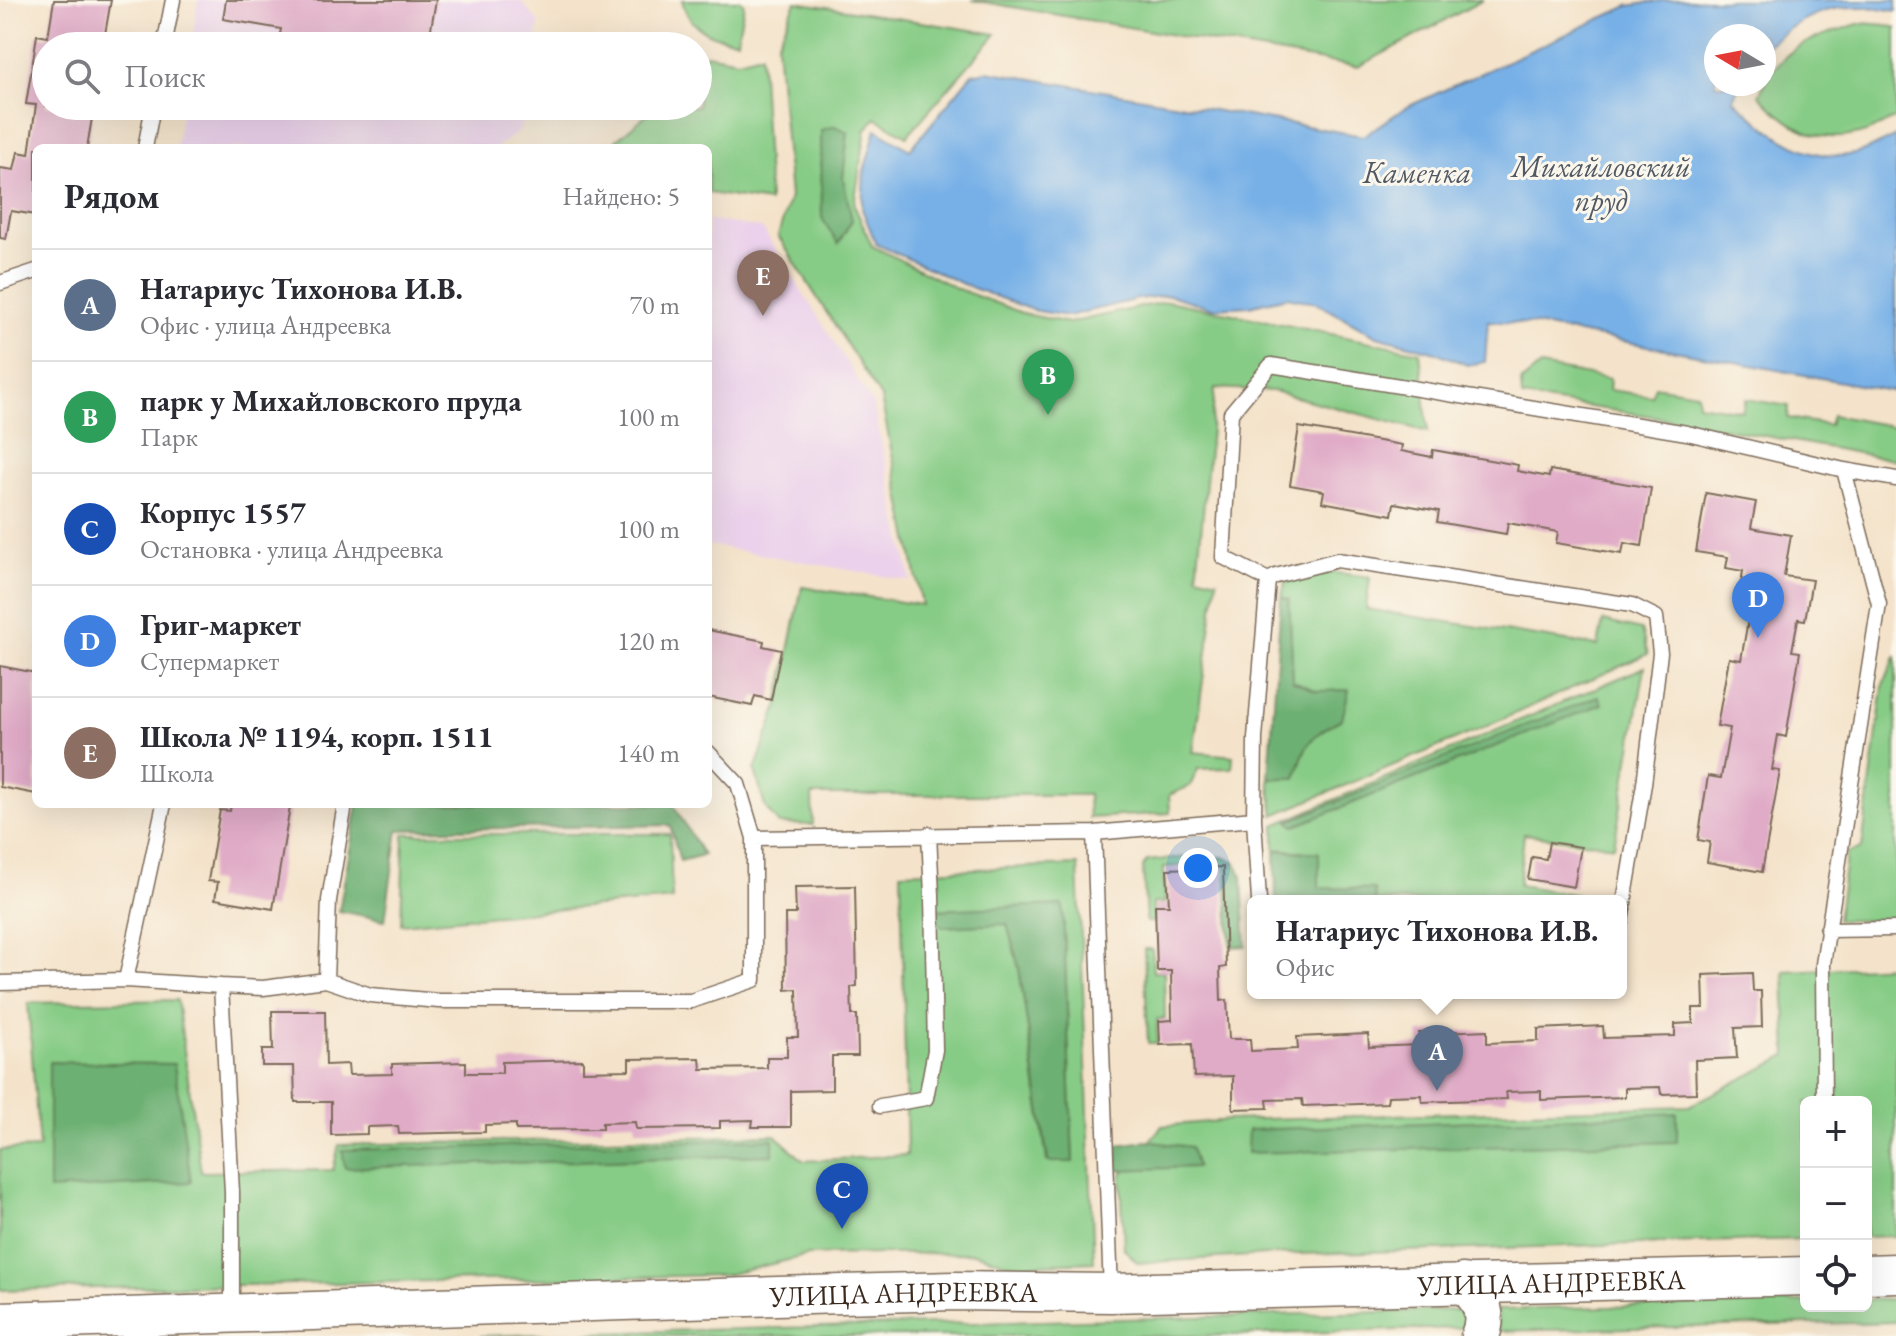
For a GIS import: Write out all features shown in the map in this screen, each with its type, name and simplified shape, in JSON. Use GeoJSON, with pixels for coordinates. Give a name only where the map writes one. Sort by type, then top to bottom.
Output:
{"type":"FeatureCollection","features":[{"type":"Feature","properties":{"kind":"main road"},"geometry":{"type":"LineString","coordinates":[[1872,1274],[1896,1273]]}},
{"type":"Feature","properties":{"kind":"main road","name":"УЛИЦА АНДРЕЕВКА"},"geometry":{"type":"LineString","coordinates":[[0,1321],[99,1327],[232,1314],[842,1294],[954,1291],[1111,1293],[1800,1276]]}},
{"type":"Feature","properties":{"kind":"main road"},"geometry":{"type":"LineString","coordinates":[[1463,1283],[1476,1294],[1483,1309],[1484,1326],[1480,1336]]}},
{"type":"Feature","properties":{"kind":"lane"},"geometry":{"type":"LineString","coordinates":[[167,32],[173,0]]}},
{"type":"Feature","properties":{"kind":"lane"},"geometry":{"type":"LineString","coordinates":[[146,144],[150,120]]}},
{"type":"Feature","properties":{"kind":"lane"},"geometry":{"type":"LineString","coordinates":[[0,283],[32,272]]}},
{"type":"Feature","properties":{"kind":"lane"},"geometry":{"type":"LineString","coordinates":[[1268,580],[1223,557],[1231,413],[1271,365],[1687,433],[1896,479]]}},
{"type":"Feature","properties":{"kind":"lane"},"geometry":{"type":"LineString","coordinates":[[1824,1096],[1823,964],[1879,604],[1844,470]]}},
{"type":"Feature","properties":{"kind":"lane"},"geometry":{"type":"LineString","coordinates":[[1268,580],[1337,560],[1632,605],[1656,617],[1660,653],[1644,784],[1625,895]]}},
{"type":"Feature","properties":{"kind":"lane"},"geometry":{"type":"LineString","coordinates":[[1259,895],[1254,819],[1255,738],[1268,580]]}},
{"type":"Feature","properties":{"kind":"lane"},"geometry":{"type":"LineString","coordinates":[[0,983],[126,980],[263,988],[326,980],[370,995],[439,1001],[691,1001],[754,980],[754,838],[738,784],[712,756]]}},
{"type":"Feature","properties":{"kind":"lane"},"geometry":{"type":"LineString","coordinates":[[126,980],[163,808]]}},
{"type":"Feature","properties":{"kind":"lane"},"geometry":{"type":"LineString","coordinates":[[326,980],[329,900],[344,808]]}},
{"type":"Feature","properties":{"kind":"lane"},"geometry":{"type":"LineString","coordinates":[[754,838],[1094,833],[1254,819]]}},
{"type":"Feature","properties":{"kind":"lane"},"geometry":{"type":"LineString","coordinates":[[1094,833],[1111,1293]]}},
{"type":"Feature","properties":{"kind":"lane"},"geometry":{"type":"LineString","coordinates":[[880,1106],[926,1098],[931,1074],[935,1050],[929,834]]}},
{"type":"Feature","properties":{"kind":"lane"},"geometry":{"type":"LineString","coordinates":[[1827,930],[1896,929]]}},
{"type":"Feature","properties":{"kind":"lane"},"geometry":{"type":"LineString","coordinates":[[221,986],[232,1192],[232,1314]]}},
{"type":"Feature","properties":{"kind":"shaded area"},"geometry":{"type":"Polygon","coordinates":[[[198,0],[520,0],[539,23],[537,32],[193,32],[198,0]]]}},
{"type":"Feature","properties":{"kind":"shaded area"},"geometry":{"type":"Polygon","coordinates":[[[180,120],[522,120],[520,131],[501,144],[177,144],[180,120]]]}},
{"type":"Feature","properties":{"kind":"shaded area"},"geometry":{"type":"Polygon","coordinates":[[[712,221],[762,228],[873,404],[911,581],[712,546],[712,221]]]}},
{"type":"Feature","properties":{"kind":"green space"},"geometry":{"type":"Polygon","coordinates":[[[682,0],[740,0],[744,5],[737,40],[702,30],[685,10],[682,0]]]}},
{"type":"Feature","properties":{"kind":"green space"},"geometry":{"type":"Polygon","coordinates":[[[972,0],[1483,0],[1358,67],[972,0]]]}},
{"type":"Feature","properties":{"kind":"green space"},"geometry":{"type":"Polygon","coordinates":[[[796,2],[996,34],[907,136],[876,118],[866,129],[854,205],[872,246],[958,289],[1025,314],[1069,323],[1168,301],[1420,352],[1428,432],[1273,391],[1215,388],[1197,575],[1217,580],[1193,752],[1233,756],[1232,768],[1198,769],[1190,786],[1169,795],[1170,813],[1089,818],[1088,795],[812,795],[813,825],[779,824],[765,807],[755,770],[777,709],[802,587],[922,605],[881,398],[778,236],[790,197],[777,44],[796,2]],[[821,131],[822,218],[843,178],[847,132],[821,131]]]}},
{"type":"Feature","properties":{"kind":"green space"},"geometry":{"type":"Polygon","coordinates":[[[1861,23],[1896,28],[1896,117],[1858,134],[1823,136],[1790,123],[1760,96],[1776,96],[1776,67],[1788,54],[1827,34],[1861,23]]]}},
{"type":"Feature","properties":{"kind":"green space"},"geometry":{"type":"Polygon","coordinates":[[[761,54],[769,202],[712,194],[712,144],[612,144],[640,120],[712,120],[712,55],[738,60],[761,54]]]}},
{"type":"Feature","properties":{"kind":"green space"},"geometry":{"type":"Polygon","coordinates":[[[835,126],[848,132],[843,178],[852,220],[838,244],[822,218],[821,130],[835,126]]]}},
{"type":"Feature","properties":{"kind":"green space"},"geometry":{"type":"Polygon","coordinates":[[[1540,366],[1610,379],[1609,390],[1651,396],[1655,386],[1697,393],[1698,404],[1742,411],[1746,399],[1789,406],[1788,418],[1829,425],[1832,415],[1896,427],[1896,460],[1684,421],[1522,397],[1521,382],[1540,366]]]}},
{"type":"Feature","properties":{"kind":"green space"},"geometry":{"type":"Polygon","coordinates":[[[1310,570],[1370,577],[1366,609],[1598,646],[1603,621],[1641,630],[1648,654],[1476,731],[1274,815],[1269,779],[1296,777],[1310,741],[1342,718],[1348,691],[1317,691],[1293,681],[1289,600],[1281,597],[1288,576],[1310,570]]]}},
{"type":"Feature","properties":{"kind":"green space"},"geometry":{"type":"Polygon","coordinates":[[[1281,597],[1289,599],[1293,681],[1317,691],[1349,690],[1342,719],[1310,741],[1296,778],[1269,778],[1281,597]]]}},
{"type":"Feature","properties":{"kind":"green space"},"geometry":{"type":"Polygon","coordinates":[[[1896,655],[1896,921],[1837,920],[1847,853],[1862,848],[1883,687],[1896,655]]]}},
{"type":"Feature","properties":{"kind":"green space"},"geometry":{"type":"Polygon","coordinates":[[[1645,667],[1614,846],[1524,834],[1519,885],[1577,895],[1374,895],[1374,889],[1319,889],[1319,853],[1275,849],[1275,825],[1645,667]],[[1598,696],[1295,826],[1601,704],[1598,696]]]}},
{"type":"Feature","properties":{"kind":"green space"},"geometry":{"type":"Polygon","coordinates":[[[1598,696],[1602,704],[1295,826],[1289,821],[1598,696]]]}},
{"type":"Feature","properties":{"kind":"green space"},"geometry":{"type":"Polygon","coordinates":[[[357,808],[675,808],[703,855],[680,861],[670,825],[398,830],[385,920],[339,911],[357,808]]]}},
{"type":"Feature","properties":{"kind":"green space"},"geometry":{"type":"Polygon","coordinates":[[[404,834],[670,834],[672,899],[401,924],[404,834]]]}},
{"type":"Feature","properties":{"kind":"green space"},"geometry":{"type":"Polygon","coordinates":[[[1275,850],[1319,853],[1319,888],[1374,889],[1374,895],[1276,895],[1275,850]]]}},
{"type":"Feature","properties":{"kind":"green space"},"geometry":{"type":"Polygon","coordinates":[[[1189,857],[1190,865],[1164,867],[1165,903],[1153,903],[1153,922],[1146,922],[1143,867],[1147,861],[1189,857]]]}},
{"type":"Feature","properties":{"kind":"green space"},"geometry":{"type":"Polygon","coordinates":[[[1193,857],[1223,857],[1235,862],[1242,876],[1246,946],[1231,947],[1225,865],[1194,865],[1193,857]]]}},
{"type":"Feature","properties":{"kind":"green space"},"geometry":{"type":"Polygon","coordinates":[[[1078,865],[1094,1262],[1013,1265],[974,1253],[809,1255],[726,1275],[0,1290],[0,1150],[39,1148],[28,1003],[177,1000],[201,1172],[333,1170],[339,1145],[775,1135],[804,1161],[907,1155],[901,872],[1078,865]],[[1063,905],[1007,924],[1019,968],[1047,1161],[1073,1162],[1063,905]]]}},
{"type":"Feature","properties":{"kind":"green space"},"geometry":{"type":"Polygon","coordinates":[[[1063,905],[1073,1162],[1048,1162],[1019,968],[1007,924],[942,927],[929,910],[1063,905]]]}},
{"type":"Feature","properties":{"kind":"green space"},"geometry":{"type":"Polygon","coordinates":[[[1144,949],[1152,949],[1153,972],[1164,972],[1165,1019],[1157,1019],[1157,1043],[1148,1043],[1144,949]]]}},
{"type":"Feature","properties":{"kind":"green space"},"geometry":{"type":"Polygon","coordinates":[[[1896,966],[1896,1236],[1872,1237],[1872,1096],[1800,1096],[1800,1239],[1266,1255],[1138,1263],[1124,1249],[1121,1175],[1162,1126],[1230,1120],[1689,1106],[1787,1056],[1784,971],[1896,966]]]}},
{"type":"Feature","properties":{"kind":"green space"},"geometry":{"type":"Polygon","coordinates":[[[49,1062],[174,1064],[191,1182],[49,1190],[49,1062]]]}},
{"type":"Feature","properties":{"kind":"green space"},"geometry":{"type":"Polygon","coordinates":[[[1677,1113],[1677,1142],[1247,1153],[1248,1130],[1677,1113]]]}},
{"type":"Feature","properties":{"kind":"green space"},"geometry":{"type":"Polygon","coordinates":[[[773,1139],[773,1155],[345,1168],[342,1150],[773,1139]]]}},
{"type":"Feature","properties":{"kind":"green space"},"geometry":{"type":"Polygon","coordinates":[[[1146,1141],[1191,1147],[1197,1167],[1118,1170],[1117,1145],[1146,1141]]]}},
{"type":"Feature","properties":{"kind":"green space"},"geometry":{"type":"Polygon","coordinates":[[[1896,1299],[1896,1322],[1498,1331],[1497,1310],[1800,1302],[1800,1312],[1872,1312],[1872,1300],[1896,1299]]]}},
{"type":"Feature","properties":{"kind":"green space"},"geometry":{"type":"Polygon","coordinates":[[[1459,1310],[1465,1321],[1461,1328],[1196,1336],[480,1336],[1459,1310]]]}},
{"type":"Feature","properties":{"kind":"water","name":"Михайловский пруд"},"geometry":{"type":"Polygon","coordinates":[[[1665,0],[1896,0],[1896,11],[1857,7],[1825,11],[1776,38],[1776,24],[1704,24],[1704,96],[1734,96],[1733,99],[1778,136],[1811,152],[1829,156],[1867,150],[1896,136],[1896,392],[1530,324],[1488,321],[1485,362],[1467,365],[1436,352],[1377,336],[1317,303],[1287,297],[1249,306],[1213,308],[1169,295],[1068,316],[1032,310],[965,285],[876,244],[862,209],[864,172],[876,129],[910,150],[972,74],[987,71],[1363,136],[1407,107],[1628,6],[1665,0]]]}},
{"type":"Feature","properties":{"kind":"building"},"geometry":{"type":"Polygon","coordinates":[[[54,0],[111,0],[105,32],[49,32],[54,0]]]}},
{"type":"Feature","properties":{"kind":"building"},"geometry":{"type":"Polygon","coordinates":[[[226,0],[436,0],[430,32],[280,32],[281,29],[223,19],[226,0]]]}},
{"type":"Feature","properties":{"kind":"building"},"geometry":{"type":"Polygon","coordinates":[[[32,66],[32,105],[26,104],[32,66]]]}},
{"type":"Feature","properties":{"kind":"building"},"geometry":{"type":"Polygon","coordinates":[[[34,120],[92,120],[88,144],[32,144],[32,214],[11,211],[6,239],[0,238],[0,168],[14,170],[18,152],[29,154],[34,120]]]}},
{"type":"Feature","properties":{"kind":"building"},"geometry":{"type":"Polygon","coordinates":[[[1299,427],[1402,445],[1401,451],[1432,457],[1433,450],[1518,465],[1517,471],[1549,477],[1550,470],[1651,488],[1642,546],[1624,543],[1622,554],[1556,543],[1558,532],[1508,523],[1506,534],[1437,522],[1439,511],[1394,503],[1392,515],[1322,502],[1324,491],[1290,485],[1299,427]]]}},
{"type":"Feature","properties":{"kind":"building"},"geometry":{"type":"Polygon","coordinates":[[[1706,493],[1756,502],[1751,528],[1791,535],[1784,576],[1812,580],[1805,620],[1798,619],[1792,651],[1800,652],[1786,737],[1778,735],[1772,770],[1780,771],[1762,872],[1707,862],[1710,842],[1698,840],[1708,776],[1721,778],[1730,728],[1717,726],[1729,658],[1741,660],[1753,592],[1740,590],[1743,571],[1726,568],[1728,557],[1696,552],[1706,493]]]}},
{"type":"Feature","properties":{"kind":"building"},"geometry":{"type":"Polygon","coordinates":[[[712,631],[764,641],[763,646],[781,650],[771,700],[755,696],[752,706],[712,698],[712,631]]]}},
{"type":"Feature","properties":{"kind":"building"},"geometry":{"type":"Polygon","coordinates":[[[0,666],[32,672],[32,793],[0,787],[0,666]]]}},
{"type":"Feature","properties":{"kind":"building"},"geometry":{"type":"Polygon","coordinates":[[[230,808],[290,808],[273,909],[215,899],[218,882],[208,881],[220,810],[230,811],[230,808]]]}},
{"type":"Feature","properties":{"kind":"building"},"geometry":{"type":"Polygon","coordinates":[[[1549,842],[1581,847],[1574,887],[1528,879],[1532,857],[1546,859],[1549,842]]]}},
{"type":"Feature","properties":{"kind":"building"},"geometry":{"type":"Polygon","coordinates":[[[1223,867],[1226,967],[1220,968],[1221,1001],[1227,1000],[1229,1039],[1250,1039],[1251,1051],[1298,1049],[1297,1037],[1368,1034],[1369,1047],[1420,1045],[1419,1033],[1487,1030],[1487,1043],[1538,1041],[1538,1029],[1603,1026],[1604,1038],[1675,1036],[1675,1024],[1693,1023],[1693,1008],[1704,1008],[1703,975],[1752,973],[1753,991],[1761,991],[1762,1027],[1735,1028],[1737,1058],[1695,1060],[1696,1093],[1661,1094],[1660,1087],[1625,1088],[1625,1097],[1541,1100],[1541,1091],[1506,1092],[1507,1099],[1422,1102],[1421,1095],[1388,1096],[1387,1103],[1303,1106],[1302,1099],[1267,1100],[1268,1108],[1233,1109],[1233,1076],[1194,1077],[1192,1044],[1160,1045],[1159,1021],[1172,1020],[1171,971],[1157,971],[1155,905],[1169,905],[1167,869],[1223,867]]]}},
{"type":"Feature","properties":{"kind":"building"},"geometry":{"type":"Polygon","coordinates":[[[855,886],[857,986],[851,987],[852,1015],[857,1015],[858,1056],[832,1056],[832,1090],[791,1091],[791,1127],[752,1127],[753,1120],[720,1121],[720,1128],[636,1129],[635,1122],[602,1123],[602,1129],[516,1130],[516,1124],[485,1125],[485,1132],[399,1134],[398,1126],[367,1127],[367,1134],[331,1135],[331,1102],[295,1102],[294,1066],[262,1066],[262,1050],[273,1050],[272,1011],[325,1011],[326,1065],[348,1064],[349,1075],[392,1074],[392,1064],[466,1062],[466,1073],[502,1073],[502,1062],[583,1060],[583,1071],[629,1070],[629,1059],[700,1058],[701,1069],[767,1068],[767,1057],[787,1057],[787,1037],[798,1037],[797,989],[786,990],[785,914],[796,914],[795,887],[855,886]]]}},
{"type":"Feature","properties":{"kind":"place","name":"Школа № 1194, корп. 1511"},"geometry":{"type":"Point","coordinates":[763,316]}},
{"type":"Feature","properties":{"kind":"place","name":"парк у Михайловского пруда"},"geometry":{"type":"Point","coordinates":[1048,415]}},
{"type":"Feature","properties":{"kind":"place","name":"Григ-маркет"},"geometry":{"type":"Point","coordinates":[1758,638]}},
{"type":"Feature","properties":{"kind":"place","name":"Натариус Тихонова И.В."},"geometry":{"type":"Point","coordinates":[1437,1091]}},
{"type":"Feature","properties":{"kind":"place","name":"Корпус 1557"},"geometry":{"type":"Point","coordinates":[842,1229]}},
{"type":"Feature","properties":{"kind":"water label","name":"Каменка"},"geometry":{"type":"Point","coordinates":[1417,173]}}]}
